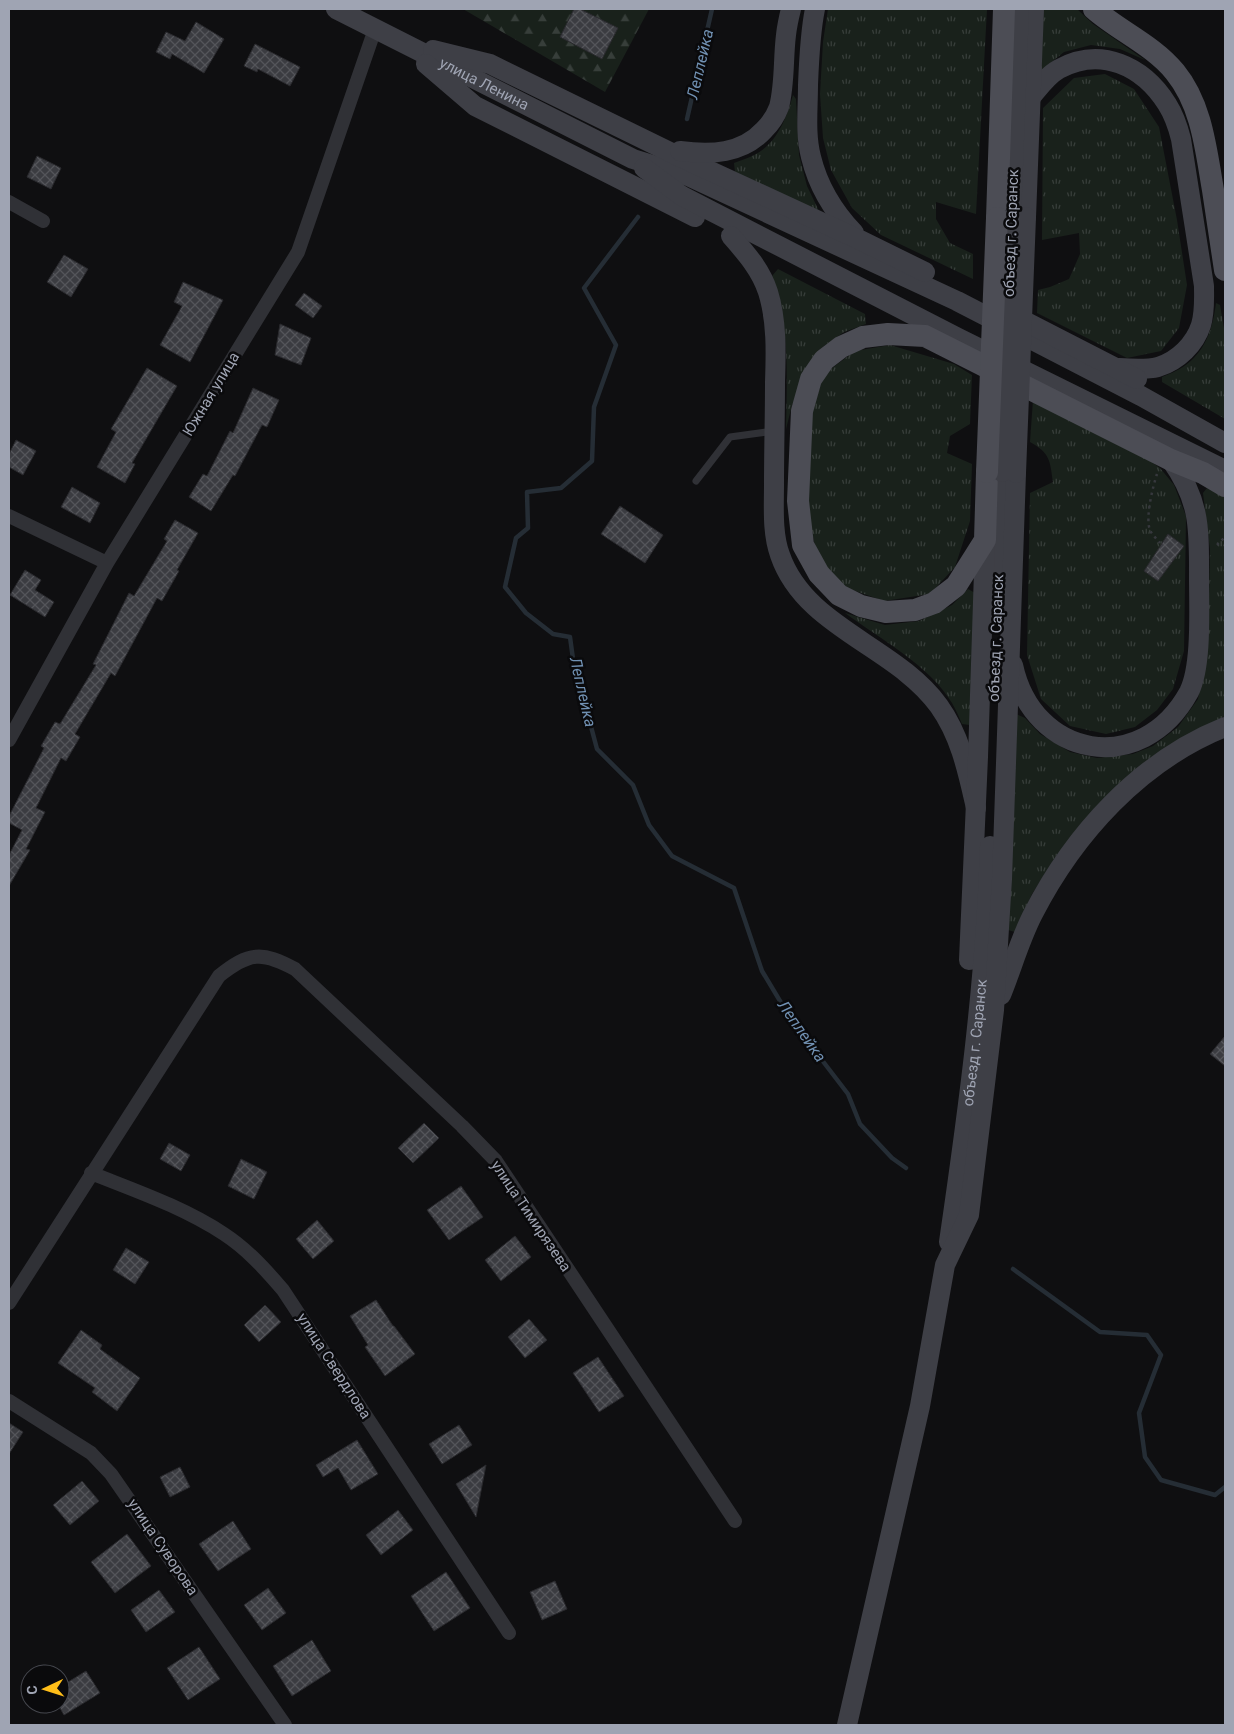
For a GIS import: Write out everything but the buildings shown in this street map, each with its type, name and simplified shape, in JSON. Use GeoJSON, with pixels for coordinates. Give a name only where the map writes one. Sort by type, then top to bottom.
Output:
{"type":"FeatureCollection","features":[{"type":"Feature","properties":{"kind":"main road","name":"улица Ленина"},"geometry":{"type":"LineString","coordinates":[[336,9],[633,159]]}},
{"type":"Feature","properties":{"kind":"main road"},"geometry":{"type":"LineString","coordinates":[[664,150],[704,154],[718,153],[741,147],[757,138],[770,124],[778,108],[783,79],[786,35],[791,9]]}},
{"type":"Feature","properties":{"kind":"main road"},"geometry":{"type":"LineString","coordinates":[[815,9],[809,60],[808,126],[811,157],[824,191],[839,218],[860,240]]}},
{"type":"Feature","properties":{"kind":"main road"},"geometry":{"type":"LineString","coordinates":[[848,1725],[920,1406],[946,1265],[969,1215],[994,1010],[1002,879],[1009,646],[1002,473],[1011,218],[1004,9]]}},
{"type":"Feature","properties":{"kind":"main road","name":"объезд г. Саранск"},"geometry":{"type":"LineString","coordinates":[[1011,218],[1019,9]]}},
{"type":"Feature","properties":{"kind":"main road"},"geometry":{"type":"LineString","coordinates":[[968,1110],[966,1009],[976,808],[985,540],[1002,473],[1011,218],[1032,96],[1034,9]]}},
{"type":"Feature","properties":{"kind":"main road"},"geometry":{"type":"LineString","coordinates":[[1094,9],[1110,23],[1142,43],[1160,58],[1174,71],[1184,86],[1194,107],[1204,138],[1225,270]]}},
{"type":"Feature","properties":{"kind":"main road"},"geometry":{"type":"LineString","coordinates":[[399,42],[490,64],[664,150],[860,240],[1042,329],[1225,429]]}},
{"type":"Feature","properties":{"kind":"main road"},"geometry":{"type":"LineString","coordinates":[[399,42],[475,106],[925,336],[1167,458],[1203,473],[1225,486]]}},
{"type":"Feature","properties":{"kind":"main road"},"geometry":{"type":"LineString","coordinates":[[1032,96],[1045,80],[1058,70],[1075,62],[1098,58],[1119,62],[1136,71],[1155,86],[1176,120],[1181,139],[1204,286],[1202,323],[1188,349],[1174,359],[1158,367],[1138,369],[1116,368]]}},
{"type":"Feature","properties":{"kind":"main road"},"geometry":{"type":"LineString","coordinates":[[633,159],[688,176],[957,301],[1141,396],[1225,443]]}},
{"type":"Feature","properties":{"kind":"main road"},"geometry":{"type":"LineString","coordinates":[[633,159],[682,196],[958,338],[1225,470]]}},
{"type":"Feature","properties":{"kind":"main road"},"geometry":{"type":"LineString","coordinates":[[732,236],[760,274],[768,293],[774,321],[776,355],[775,526],[777,543],[785,567],[800,591],[829,619],[910,674],[940,707],[953,730],[965,760],[976,808]]}},
{"type":"Feature","properties":{"kind":"main road"},"geometry":{"type":"LineString","coordinates":[[925,336],[888,334],[863,337],[841,347],[824,360],[811,379],[802,411],[800,451],[798,501],[803,545],[818,574],[839,595],[861,606],[886,612],[915,610],[934,603],[956,586],[985,540]]}},
{"type":"Feature","properties":{"kind":"main road"},"geometry":{"type":"LineString","coordinates":[[1009,646],[1017,681],[1030,707],[1051,729],[1074,742],[1095,747],[1117,746],[1137,742],[1157,731],[1174,714],[1190,690],[1197,662],[1199,542],[1196,512],[1191,492],[1182,474],[1167,458]]}},
{"type":"Feature","properties":{"kind":"main road","name":"объезд г. Саранск"},"geometry":{"type":"LineString","coordinates":[[946,1265],[968,1110],[979,1004],[989,863],[1002,473]]}},
{"type":"Feature","properties":{"kind":"main road"},"geometry":{"type":"LineString","coordinates":[[994,1010],[1033,915],[1056,873],[1078,842],[1102,814],[1149,772],[1202,737],[1225,727]]}},
{"type":"Feature","properties":{"kind":"street","name":"Южная улица"},"geometry":{"type":"LineString","coordinates":[[9,740],[108,563],[298,252],[375,29]]}},
{"type":"Feature","properties":{"kind":"street"},"geometry":{"type":"LineString","coordinates":[[9,202],[43,221]]}},
{"type":"Feature","properties":{"kind":"street"},"geometry":{"type":"LineString","coordinates":[[9,516],[108,563]]}},
{"type":"Feature","properties":{"kind":"street","name":"улица Тимирязева"},"geometry":{"type":"LineString","coordinates":[[91,1173],[219,976],[236,962],[256,956],[277,959],[295,969],[462,1126],[496,1162],[735,1521]]}},
{"type":"Feature","properties":{"kind":"street"},"geometry":{"type":"LineString","coordinates":[[9,1303],[91,1173]]}},
{"type":"Feature","properties":{"kind":"street","name":"улица Свердлова"},"geometry":{"type":"LineString","coordinates":[[91,1173],[192,1215],[225,1235],[258,1262],[283,1290],[509,1634]]}},
{"type":"Feature","properties":{"kind":"street","name":"улица Суворова"},"geometry":{"type":"LineString","coordinates":[[9,1401],[91,1453],[111,1474],[285,1725]]}},
{"type":"Feature","properties":{"kind":"lane"},"geometry":{"type":"LineString","coordinates":[[696,481],[730,437],[775,431]]}},
{"type":"Feature","properties":{"kind":"path"},"geometry":{"type":"LineString","coordinates":[[1160,543],[1150,530],[1149,511],[1153,487],[1167,458]]}},
{"type":"Feature","properties":{"kind":"green space"},"geometry":{"type":"Polygon","coordinates":[[[463,9],[649,9],[605,92],[463,9]]]}},
{"type":"Feature","properties":{"kind":"green space"},"geometry":{"type":"Polygon","coordinates":[[[828,9],[987,9],[976,214],[936,202],[936,219],[950,243],[973,254],[973,279],[881,235],[852,208],[831,170],[823,138],[820,94],[823,42],[828,9]]]}},
{"type":"Feature","properties":{"kind":"green space"},"geometry":{"type":"Polygon","coordinates":[[[1041,9],[1077,9],[1093,24],[1145,60],[1120,49],[1091,45],[1064,52],[1038,73],[1041,9]]]}},
{"type":"Feature","properties":{"kind":"green space"},"geometry":{"type":"Polygon","coordinates":[[[1105,74],[1134,89],[1159,127],[1187,285],[1179,328],[1161,351],[1127,358],[1037,313],[1038,290],[1069,279],[1080,254],[1079,233],[1042,240],[1043,108],[1074,78],[1105,74]]]}},
{"type":"Feature","properties":{"kind":"green space"},"geometry":{"type":"Polygon","coordinates":[[[793,95],[796,99],[799,155],[807,186],[820,213],[735,172],[734,163],[756,154],[770,143],[780,129],[793,95]]]}},
{"type":"Feature","properties":{"kind":"green space"},"geometry":{"type":"Polygon","coordinates":[[[778,269],[865,314],[866,324],[844,332],[824,346],[792,405],[786,429],[787,371],[785,333],[778,295],[772,276],[778,269]]]}},
{"type":"Feature","properties":{"kind":"green space"},"geometry":{"type":"Polygon","coordinates":[[[1216,303],[1220,305],[1225,334],[1225,419],[1162,382],[1162,377],[1183,367],[1197,355],[1210,331],[1216,303]]]}},
{"type":"Feature","properties":{"kind":"green space"},"geometry":{"type":"Polygon","coordinates":[[[890,345],[954,364],[972,375],[970,424],[950,436],[947,453],[972,464],[970,521],[955,567],[930,594],[884,601],[844,587],[817,556],[807,507],[811,416],[824,374],[855,351],[890,345]]]}},
{"type":"Feature","properties":{"kind":"green space"},"geometry":{"type":"Polygon","coordinates":[[[1033,400],[1135,450],[1160,468],[1174,485],[1186,516],[1184,651],[1173,689],[1157,710],[1135,727],[1106,734],[1070,726],[1041,699],[1027,655],[1030,493],[1053,482],[1048,458],[1042,450],[1030,442],[1033,400]]]}},
{"type":"Feature","properties":{"kind":"green space"},"geometry":{"type":"Polygon","coordinates":[[[1207,488],[1225,497],[1225,716],[1171,745],[1057,855],[1032,894],[1015,932],[1008,930],[1016,714],[1025,718],[1040,734],[1070,752],[1097,758],[1133,754],[1153,746],[1178,727],[1198,699],[1208,640],[1210,549],[1203,493],[1207,488]]]}},
{"type":"Feature","properties":{"kind":"green space"},"geometry":{"type":"Polygon","coordinates":[[[968,589],[975,593],[970,725],[962,724],[952,703],[931,677],[903,654],[845,613],[885,625],[919,621],[952,605],[968,589]]]}},
{"type":"Feature","properties":{"kind":"waterway","name":"Леплейка"},"geometry":{"type":"LineString","coordinates":[[687,119],[712,9]]}},
{"type":"Feature","properties":{"kind":"waterway","name":"Леплейка"},"geometry":{"type":"LineString","coordinates":[[638,217],[584,288],[616,345],[594,407],[592,461],[561,488],[527,492],[528,528],[516,538],[505,587],[526,613],[553,634],[570,637],[573,659],[597,749],[633,785],[649,825],[672,856],[734,888],[762,971],[792,1021],[848,1094],[860,1124],[892,1158],[906,1168]]}},
{"type":"Feature","properties":{"kind":"waterway","name":"Леплейка"},"geometry":{"type":"LineString","coordinates":[[1013,1269],[1100,1332],[1147,1335],[1161,1355],[1139,1413],[1145,1457],[1161,1480],[1215,1495],[1225,1487]]}}]}
